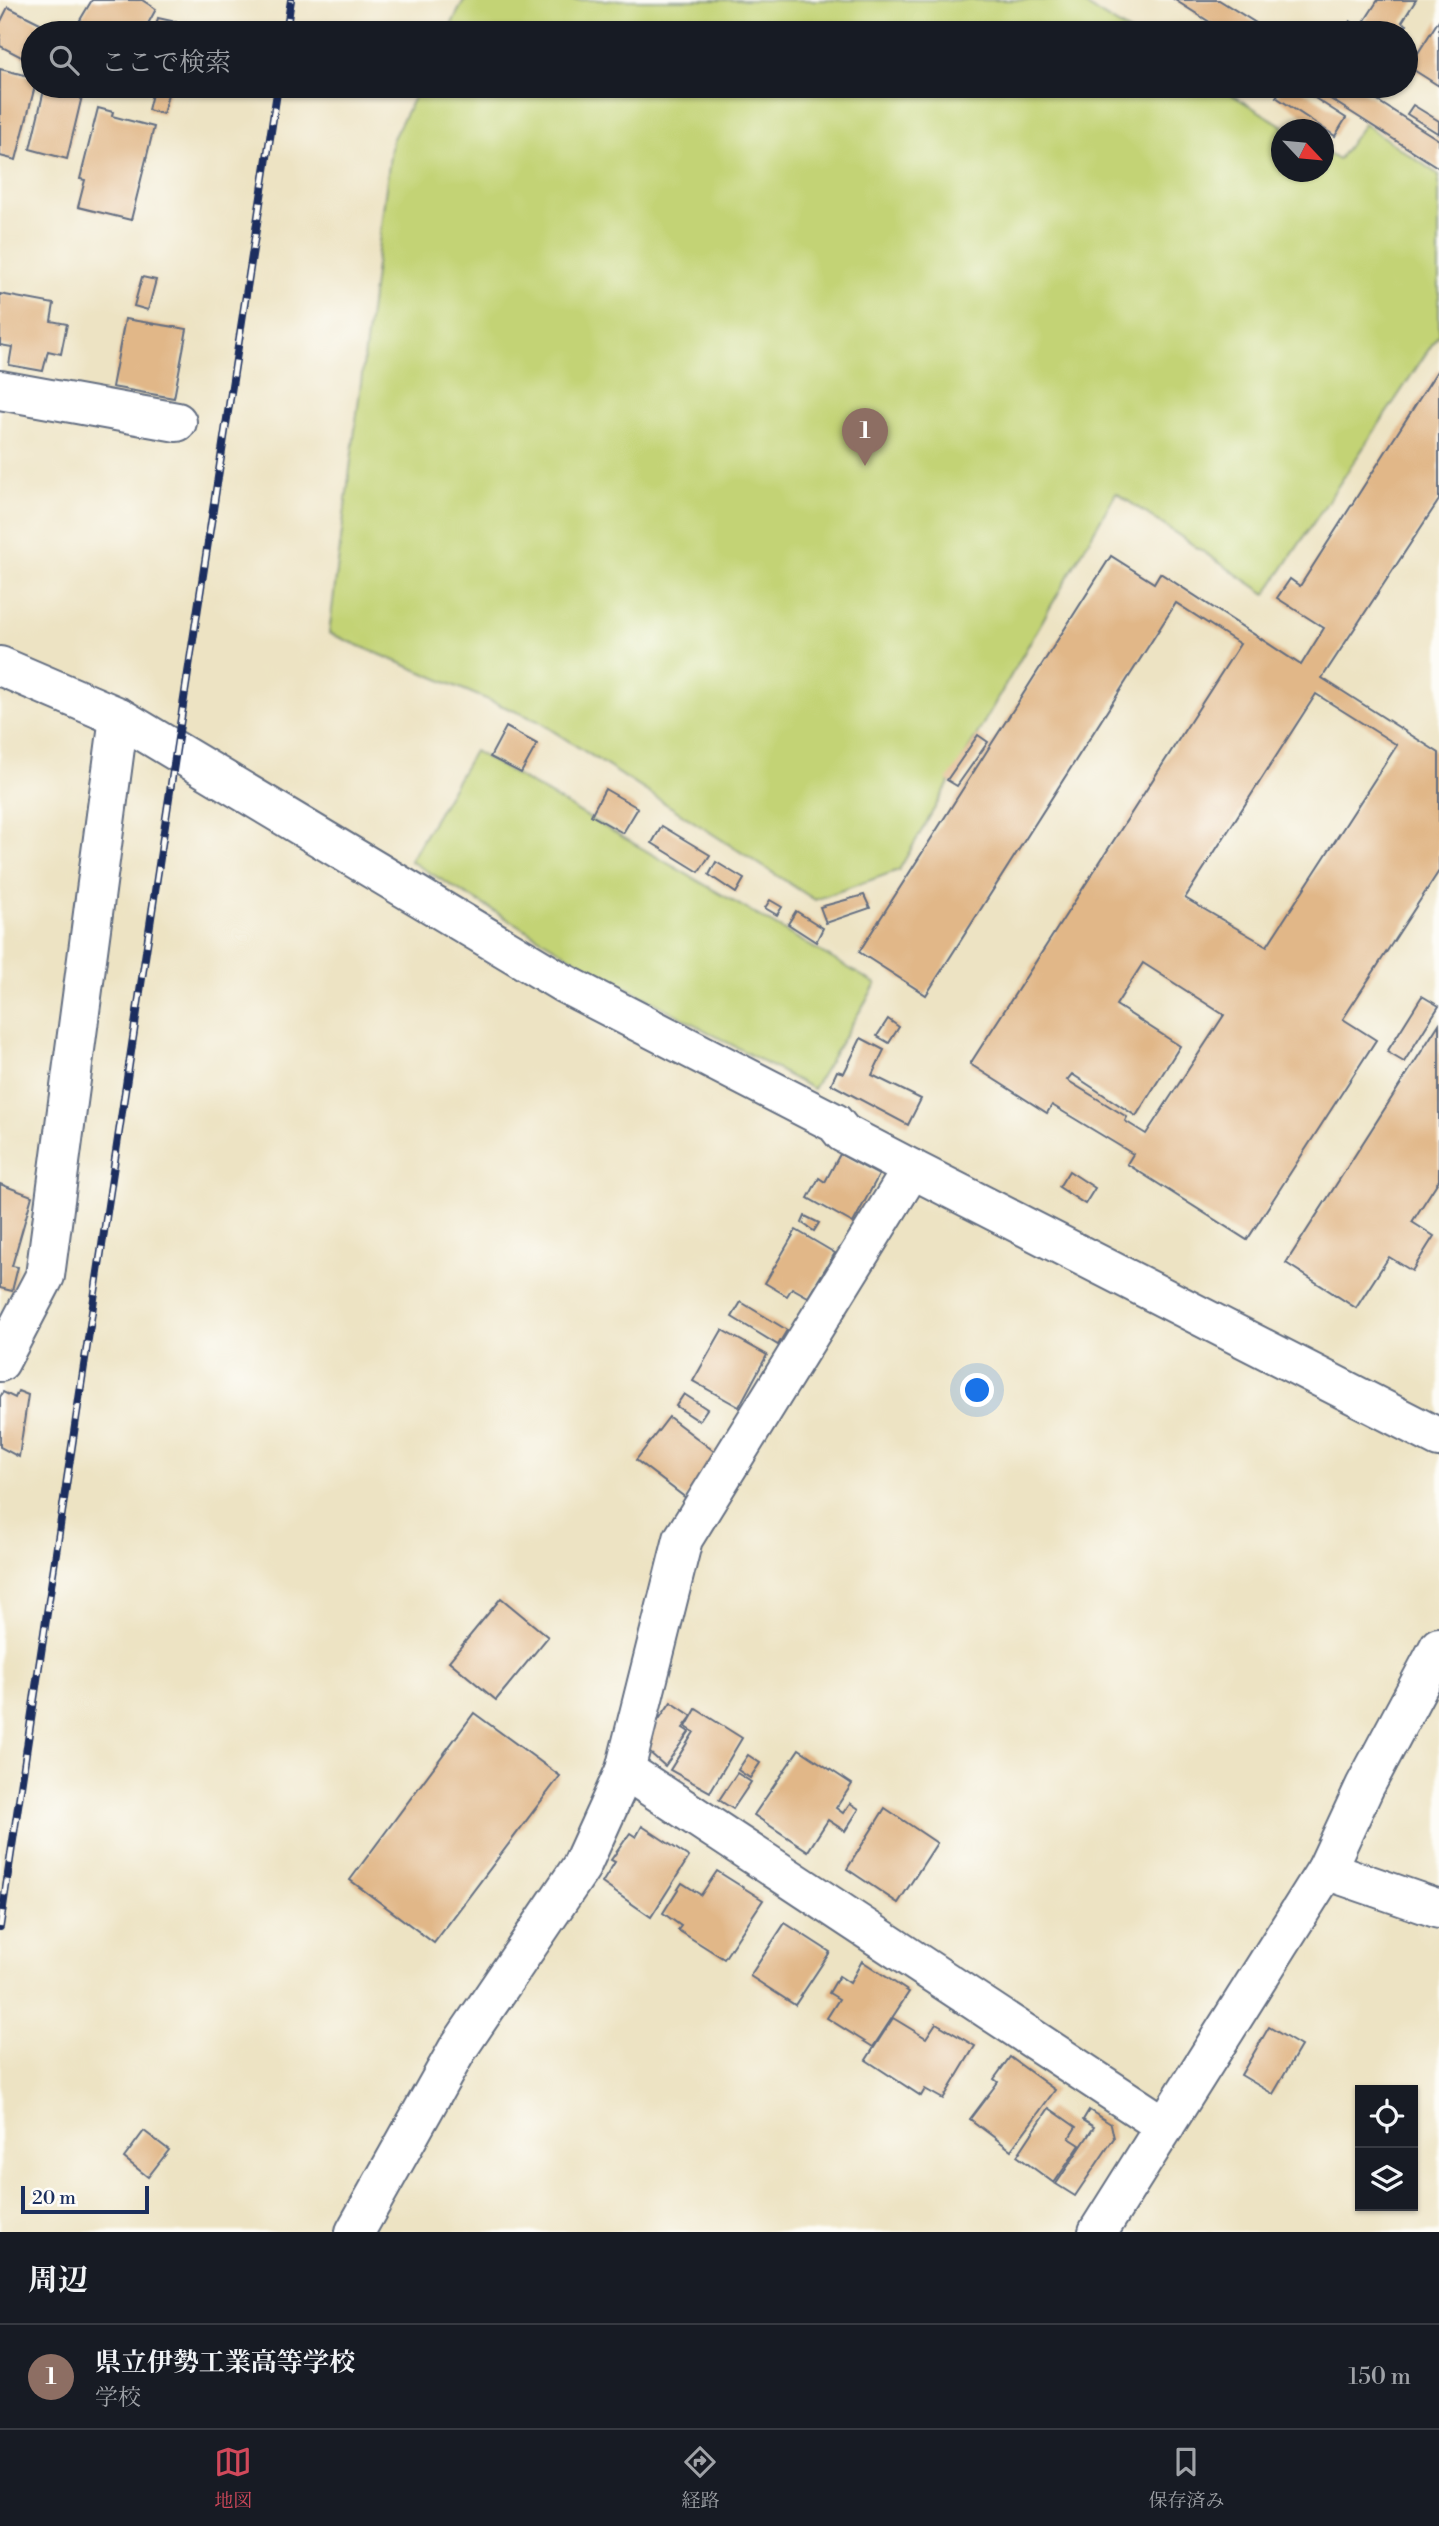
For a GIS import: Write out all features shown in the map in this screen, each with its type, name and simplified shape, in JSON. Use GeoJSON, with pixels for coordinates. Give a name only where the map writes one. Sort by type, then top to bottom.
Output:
{"type":"FeatureCollection","features":[{"type":"Feature","properties":{"kind":"street"},"geometry":{"type":"LineString","coordinates":[[0,390],[177,422]]}},
{"type":"Feature","properties":{"kind":"street"},"geometry":{"type":"LineString","coordinates":[[0,666],[119,717],[564,983],[835,1123],[844,1133],[912,1169],[1439,1438]]}},
{"type":"Feature","properties":{"kind":"street"},"geometry":{"type":"LineString","coordinates":[[0,1362],[45,1276],[119,717]]}},
{"type":"Feature","properties":{"kind":"street"},"geometry":{"type":"LineString","coordinates":[[355,2232],[457,2050],[581,1867],[625,1770],[683,1539],[912,1169]]}},
{"type":"Feature","properties":{"kind":"street"},"geometry":{"type":"LineString","coordinates":[[1098,2232],[1325,1870],[1365,1786],[1439,1647]]}},
{"type":"Feature","properties":{"kind":"street"},"geometry":{"type":"LineString","coordinates":[[625,1770],[1165,2126]]}},
{"type":"Feature","properties":{"kind":"street"},"geometry":{"type":"LineString","coordinates":[[1325,1870],[1439,1909]]}},
{"type":"Feature","properties":{"kind":"green space"},"geometry":{"type":"Polygon","coordinates":[[[464,0],[1077,0],[1111,21],[453,21],[464,0]]]}},
{"type":"Feature","properties":{"kind":"green space"},"geometry":{"type":"Polygon","coordinates":[[[414,98],[1237,98],[1271,119],[1271,182],[1334,182],[1334,157],[1338,160],[1364,124],[1439,175],[1439,334],[1266,594],[1116,493],[899,870],[815,900],[536,720],[329,633],[392,140],[414,98]]]}},
{"type":"Feature","properties":{"kind":"green space"},"geometry":{"type":"Polygon","coordinates":[[[474,751],[876,984],[813,1089],[585,965],[410,861],[474,751]]]}},
{"type":"Feature","properties":{"kind":"building"},"geometry":{"type":"Polygon","coordinates":[[[92,0],[142,0],[156,9],[150,21],[80,20],[92,0]]]}},
{"type":"Feature","properties":{"kind":"building"},"geometry":{"type":"Polygon","coordinates":[[[1175,0],[1219,0],[1253,21],[1208,21],[1175,0]]]}},
{"type":"Feature","properties":{"kind":"building"},"geometry":{"type":"Polygon","coordinates":[[[1378,0],[1416,0],[1403,21],[1364,21],[1378,0]]]}},
{"type":"Feature","properties":{"kind":"building"},"geometry":{"type":"Polygon","coordinates":[[[8,7],[36,21],[21,21],[21,57],[0,46],[0,23],[8,7]]]}},
{"type":"Feature","properties":{"kind":"building"},"geometry":{"type":"Polygon","coordinates":[[[1439,20],[1439,86],[1418,73],[1418,53],[1439,20]]]}},
{"type":"Feature","properties":{"kind":"building"},"geometry":{"type":"Polygon","coordinates":[[[0,69],[21,74],[21,98],[32,98],[16,160],[0,156],[0,69]]]}},
{"type":"Feature","properties":{"kind":"building"},"geometry":{"type":"Polygon","coordinates":[[[42,98],[82,98],[67,159],[30,149],[42,98]]]}},
{"type":"Feature","properties":{"kind":"building"},"geometry":{"type":"Polygon","coordinates":[[[151,98],[167,98],[163,114],[148,110],[151,98]]]}},
{"type":"Feature","properties":{"kind":"building"},"geometry":{"type":"Polygon","coordinates":[[[1278,98],[1315,98],[1346,118],[1335,136],[1334,119],[1309,119],[1278,98]]]}},
{"type":"Feature","properties":{"kind":"building"},"geometry":{"type":"Polygon","coordinates":[[[1329,98],[1373,98],[1439,140],[1439,168],[1329,98]]]}},
{"type":"Feature","properties":{"kind":"building"},"geometry":{"type":"Polygon","coordinates":[[[1413,105],[1439,121],[1439,134],[1407,114],[1413,105]]]}},
{"type":"Feature","properties":{"kind":"building"},"geometry":{"type":"Polygon","coordinates":[[[98,108],[113,112],[112,116],[154,127],[131,220],[78,207],[85,180],[80,179],[98,108]]]}},
{"type":"Feature","properties":{"kind":"building"},"geometry":{"type":"Polygon","coordinates":[[[142,277],[156,280],[148,310],[134,306],[142,277]]]}},
{"type":"Feature","properties":{"kind":"building"},"geometry":{"type":"Polygon","coordinates":[[[0,294],[54,304],[51,321],[67,324],[61,354],[48,351],[43,371],[9,365],[12,347],[0,345],[0,294]]]}},
{"type":"Feature","properties":{"kind":"building"},"geometry":{"type":"Polygon","coordinates":[[[125,319],[187,329],[174,398],[112,387],[125,319]]]}},
{"type":"Feature","properties":{"kind":"building"},"geometry":{"type":"Polygon","coordinates":[[[1439,368],[1439,500],[1322,678],[1439,753],[1439,871],[1343,1019],[1376,1040],[1247,1240],[1127,1164],[1133,1154],[1052,1105],[1047,1113],[970,1064],[1240,644],[1176,603],[926,995],[859,952],[1111,556],[1154,583],[1160,573],[1301,665],[1324,628],[1277,598],[1290,579],[1300,586],[1439,368]],[[1316,694],[1185,898],[1267,946],[1397,745],[1316,694]],[[1143,963],[1116,1005],[1180,1046],[1136,1116],[1072,1074],[1067,1080],[1127,1117],[1125,1121],[1146,1134],[1224,1015],[1143,963]]]}},
{"type":"Feature","properties":{"kind":"building"},"geometry":{"type":"Polygon","coordinates":[[[506,727],[537,744],[521,773],[490,757],[506,727]]]}},
{"type":"Feature","properties":{"kind":"building"},"geometry":{"type":"Polygon","coordinates":[[[978,735],[988,742],[957,786],[947,780],[978,735]]]}},
{"type":"Feature","properties":{"kind":"building"},"geometry":{"type":"Polygon","coordinates":[[[605,789],[638,808],[623,833],[591,815],[605,789]]]}},
{"type":"Feature","properties":{"kind":"building"},"geometry":{"type":"Polygon","coordinates":[[[662,826],[710,855],[699,872],[652,843],[662,826]]]}},
{"type":"Feature","properties":{"kind":"building"},"geometry":{"type":"Polygon","coordinates":[[[716,862],[744,879],[736,893],[709,875],[716,862]]]}},
{"type":"Feature","properties":{"kind":"building"},"geometry":{"type":"Polygon","coordinates":[[[864,895],[870,908],[826,923],[820,907],[864,895]]]}},
{"type":"Feature","properties":{"kind":"building"},"geometry":{"type":"Polygon","coordinates":[[[770,900],[782,907],[777,915],[765,908],[770,900]]]}},
{"type":"Feature","properties":{"kind":"building"},"geometry":{"type":"Polygon","coordinates":[[[796,911],[823,928],[816,942],[788,924],[796,911]]]}},
{"type":"Feature","properties":{"kind":"building"},"geometry":{"type":"Polygon","coordinates":[[[1422,996],[1439,1006],[1404,1062],[1387,1052],[1422,996]]]}},
{"type":"Feature","properties":{"kind":"building"},"geometry":{"type":"Polygon","coordinates":[[[888,1019],[899,1027],[889,1043],[877,1036],[888,1019]]]}},
{"type":"Feature","properties":{"kind":"building"},"geometry":{"type":"Polygon","coordinates":[[[1439,1024],[1439,1180],[1412,1222],[1434,1236],[1412,1271],[1389,1257],[1356,1308],[1286,1263],[1439,1024]]]}},
{"type":"Feature","properties":{"kind":"building"},"geometry":{"type":"Polygon","coordinates":[[[861,1038],[884,1050],[872,1075],[921,1099],[908,1125],[831,1084],[837,1071],[844,1073],[861,1038]]]}},
{"type":"Feature","properties":{"kind":"building"},"geometry":{"type":"Polygon","coordinates":[[[840,1154],[879,1175],[853,1223],[808,1198],[819,1178],[825,1182],[840,1154]]]}},
{"type":"Feature","properties":{"kind":"building"},"geometry":{"type":"Polygon","coordinates":[[[1069,1171],[1095,1188],[1085,1204],[1059,1187],[1069,1171]]]}},
{"type":"Feature","properties":{"kind":"building"},"geometry":{"type":"Polygon","coordinates":[[[0,1184],[32,1196],[12,1266],[18,1267],[12,1291],[0,1288],[0,1184]]]}},
{"type":"Feature","properties":{"kind":"building"},"geometry":{"type":"Polygon","coordinates":[[[805,1216],[819,1223],[814,1231],[802,1223],[805,1216]]]}},
{"type":"Feature","properties":{"kind":"building"},"geometry":{"type":"Polygon","coordinates":[[[796,1230],[835,1253],[808,1297],[792,1288],[787,1296],[765,1283],[796,1230]]]}},
{"type":"Feature","properties":{"kind":"building"},"geometry":{"type":"Polygon","coordinates":[[[741,1302],[787,1330],[778,1345],[732,1317],[741,1302]]]}},
{"type":"Feature","properties":{"kind":"building"},"geometry":{"type":"Polygon","coordinates":[[[722,1330],[767,1355],[739,1407],[693,1381],[722,1330]]]}},
{"type":"Feature","properties":{"kind":"building"},"geometry":{"type":"Polygon","coordinates":[[[18,1391],[28,1395],[19,1457],[0,1447],[0,1397],[3,1392],[15,1398],[18,1391]]]}},
{"type":"Feature","properties":{"kind":"building"},"geometry":{"type":"Polygon","coordinates":[[[684,1394],[707,1409],[699,1421],[676,1406],[684,1394]]]}},
{"type":"Feature","properties":{"kind":"building"},"geometry":{"type":"Polygon","coordinates":[[[669,1417],[719,1455],[686,1498],[636,1460],[669,1417]]]}},
{"type":"Feature","properties":{"kind":"building"},"geometry":{"type":"Polygon","coordinates":[[[501,1598],[548,1637],[496,1700],[449,1661],[501,1598]]]}},
{"type":"Feature","properties":{"kind":"building"},"geometry":{"type":"Polygon","coordinates":[[[671,1702],[692,1716],[683,1728],[689,1732],[665,1766],[648,1751],[646,1738],[671,1702]]]}},
{"type":"Feature","properties":{"kind":"building"},"geometry":{"type":"Polygon","coordinates":[[[696,1709],[742,1738],[710,1792],[670,1770],[694,1732],[686,1727],[696,1709]]]}},
{"type":"Feature","properties":{"kind":"building"},"geometry":{"type":"Polygon","coordinates":[[[474,1713],[560,1776],[434,1943],[350,1880],[474,1713]]]}},
{"type":"Feature","properties":{"kind":"building"},"geometry":{"type":"Polygon","coordinates":[[[799,1749],[852,1784],[836,1808],[843,1813],[850,1803],[859,1809],[845,1831],[828,1820],[808,1851],[754,1815],[799,1749]]]}},
{"type":"Feature","properties":{"kind":"building"},"geometry":{"type":"Polygon","coordinates":[[[748,1755],[760,1763],[750,1778],[738,1770],[748,1755]]]}},
{"type":"Feature","properties":{"kind":"building"},"geometry":{"type":"Polygon","coordinates":[[[737,1773],[751,1782],[733,1809],[719,1800],[737,1773]]]}},
{"type":"Feature","properties":{"kind":"building"},"geometry":{"type":"Polygon","coordinates":[[[885,1808],[937,1843],[898,1903],[847,1869],[885,1808]]]}},
{"type":"Feature","properties":{"kind":"building"},"geometry":{"type":"Polygon","coordinates":[[[642,1826],[689,1857],[651,1917],[602,1883],[615,1862],[611,1860],[630,1833],[636,1837],[642,1826]]]}},
{"type":"Feature","properties":{"kind":"building"},"geometry":{"type":"Polygon","coordinates":[[[717,1871],[763,1900],[724,1959],[678,1930],[681,1926],[663,1913],[682,1883],[701,1895],[717,1871]]]}},
{"type":"Feature","properties":{"kind":"building"},"geometry":{"type":"Polygon","coordinates":[[[785,1923],[830,1952],[795,2005],[750,1976],[785,1923]]]}},
{"type":"Feature","properties":{"kind":"building"},"geometry":{"type":"Polygon","coordinates":[[[862,1961],[909,1992],[873,2047],[827,2018],[839,1999],[829,1993],[839,1976],[850,1983],[862,1961]]]}},
{"type":"Feature","properties":{"kind":"building"},"geometry":{"type":"Polygon","coordinates":[[[893,2018],[926,2038],[936,2023],[975,2046],[943,2099],[925,2089],[921,2096],[866,2060],[893,2018]]]}},
{"type":"Feature","properties":{"kind":"building"},"geometry":{"type":"Polygon","coordinates":[[[1269,2027],[1301,2046],[1273,2094],[1241,2075],[1269,2027]]]}},
{"type":"Feature","properties":{"kind":"building"},"geometry":{"type":"Polygon","coordinates":[[[1010,2057],[1055,2090],[1011,2150],[970,2119],[998,2082],[994,2079],[1010,2057]]]}},
{"type":"Feature","properties":{"kind":"building"},"geometry":{"type":"Polygon","coordinates":[[[1049,2108],[1076,2127],[1069,2138],[1080,2145],[1054,2183],[1017,2156],[1049,2108]]]}},
{"type":"Feature","properties":{"kind":"building"},"geometry":{"type":"Polygon","coordinates":[[[1089,2110],[1111,2124],[1114,2138],[1075,2196],[1056,2184],[1094,2127],[1083,2120],[1089,2110]]]}},
{"type":"Feature","properties":{"kind":"building"},"geometry":{"type":"Polygon","coordinates":[[[144,2131],[169,2150],[148,2177],[124,2158],[144,2131]]]}},
{"type":"Feature","properties":{"kind":"railway"},"geometry":{"type":"LineString","coordinates":[[288,21],[291,0]]}},
{"type":"Feature","properties":{"kind":"railway"},"geometry":{"type":"LineString","coordinates":[[0,1927],[276,98]]}},
{"type":"Feature","properties":{"kind":"place","name":"県立伊勢工業高等学校"},"geometry":{"type":"Point","coordinates":[865,466]}}]}
